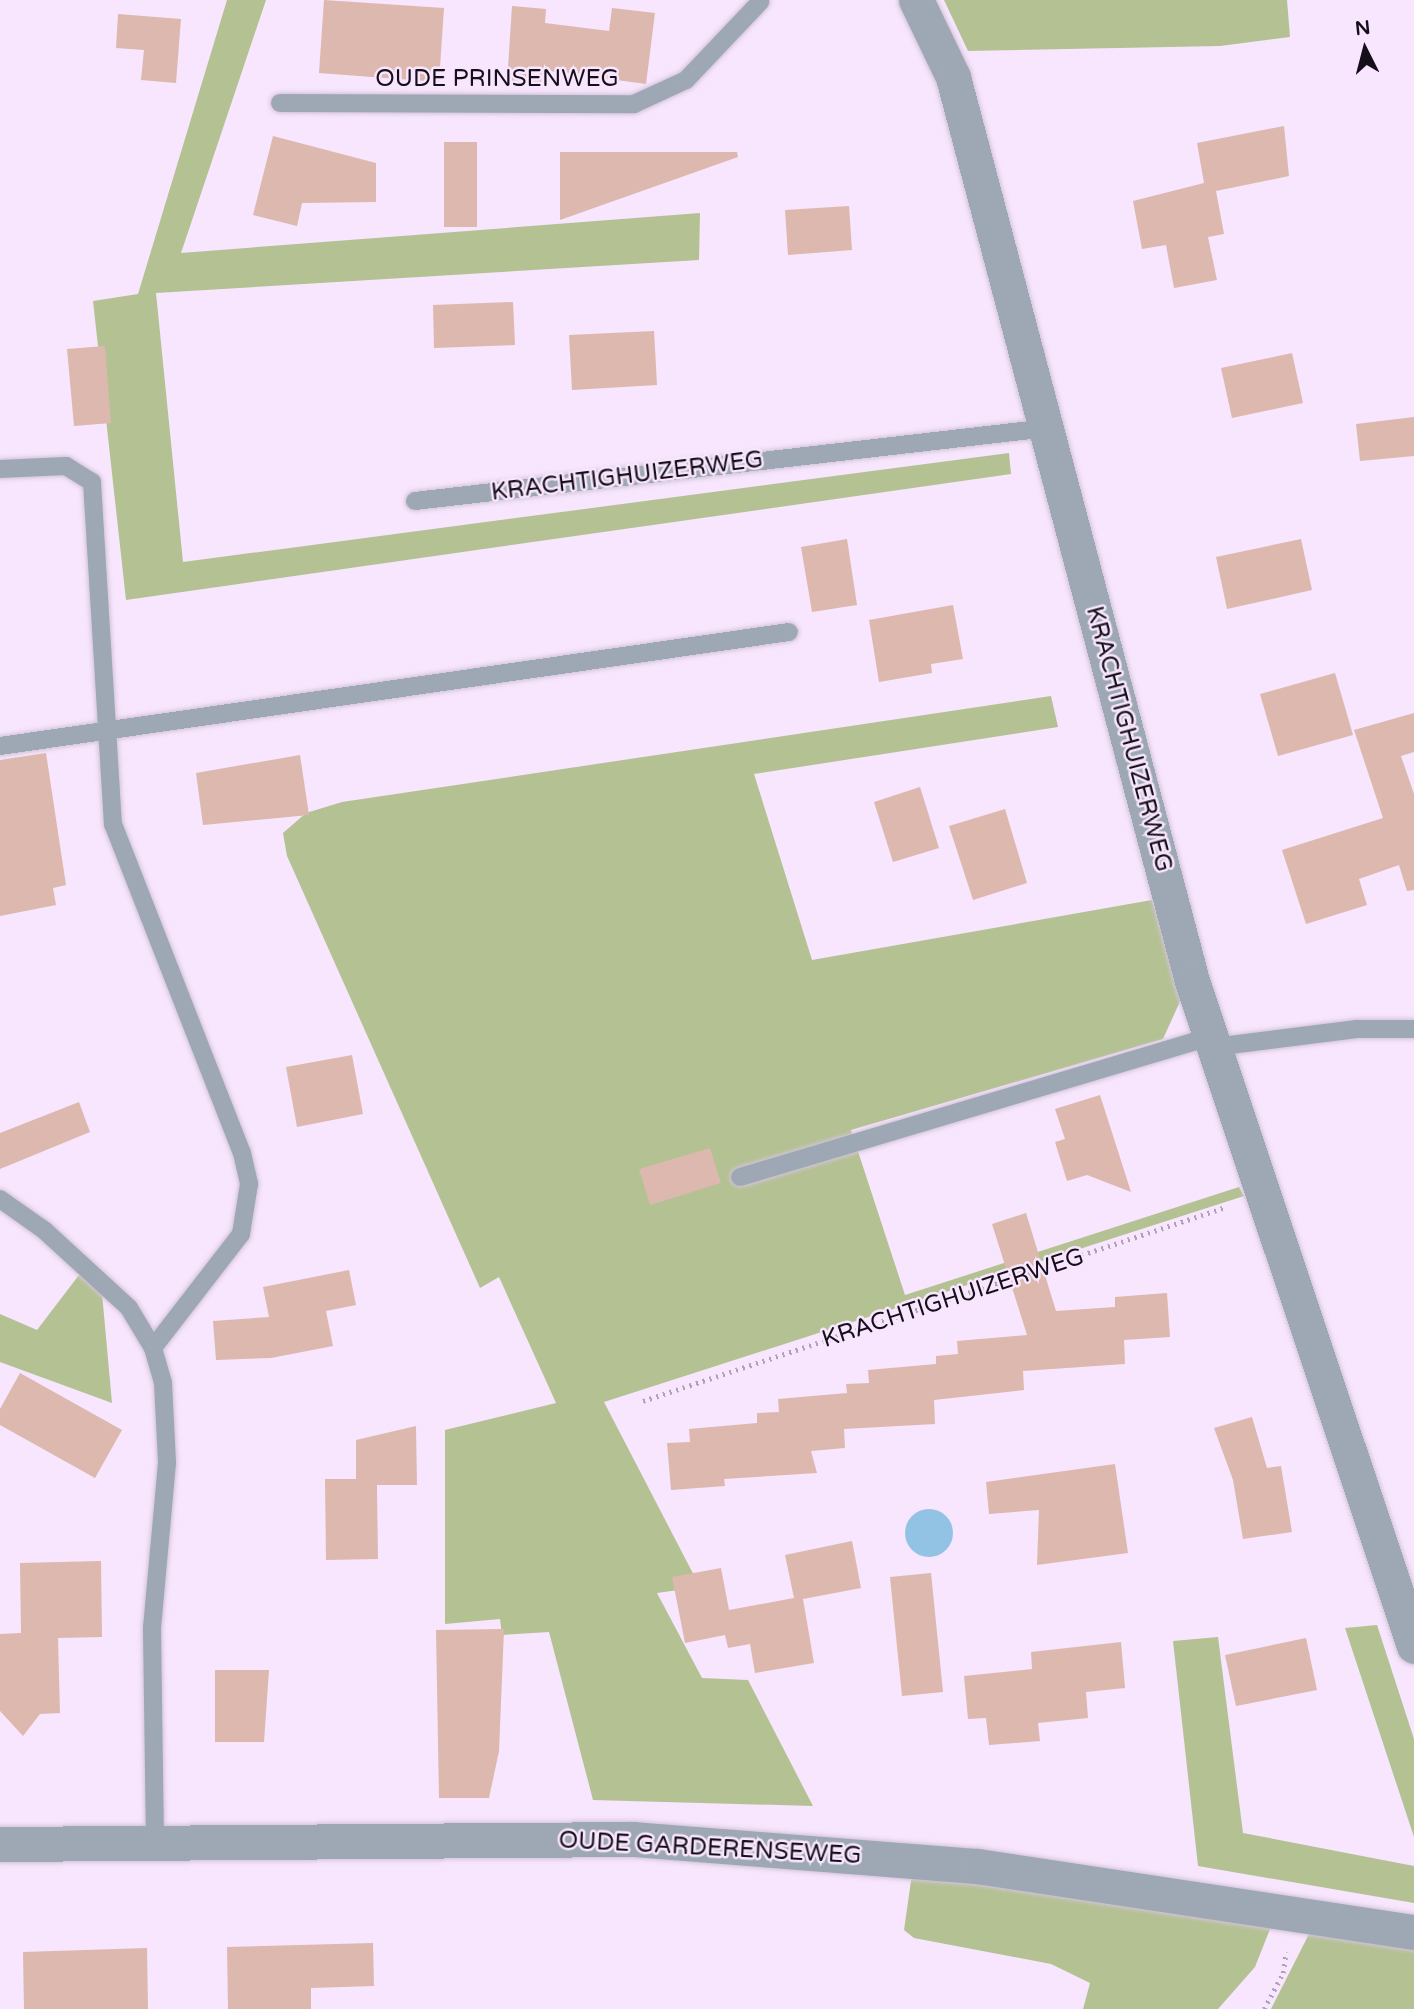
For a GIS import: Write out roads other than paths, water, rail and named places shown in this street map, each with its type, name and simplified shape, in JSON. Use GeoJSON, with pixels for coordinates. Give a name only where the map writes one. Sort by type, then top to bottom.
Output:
{"type":"FeatureCollection","features":[{"type":"Feature","properties":{"kind":"street","name":"KRACHTIGHUIZERWEG"},"geometry":{"type":"LineString","coordinates":[[916,0],[953,77],[1212,1042],[1414,1646]]}},
{"type":"Feature","properties":{"kind":"street","name":"OUDE GARDERENSEWEG"},"geometry":{"type":"LineString","coordinates":[[0,1844],[633,1839],[977,1866],[1292,1911],[1414,1932]]}},
{"type":"Feature","properties":{"kind":"lane","name":"OUDE PRINSENWEG"},"geometry":{"type":"LineString","coordinates":[[280,103],[634,104],[686,80],[757,1]]}},
{"type":"Feature","properties":{"kind":"lane","name":"KRACHTIGHUIZERWEG"},"geometry":{"type":"LineString","coordinates":[[415,501],[1048,428]]}},
{"type":"Feature","properties":{"kind":"lane"},"geometry":{"type":"LineString","coordinates":[[0,470],[66,466],[87,474],[92,482],[113,824],[242,1153],[250,1184],[241,1234],[153,1348]]}},
{"type":"Feature","properties":{"kind":"lane"},"geometry":{"type":"LineString","coordinates":[[0,746],[789,632]]}},
{"type":"Feature","properties":{"kind":"lane"},"geometry":{"type":"LineString","coordinates":[[740,1177],[1212,1042],[1357,1029],[1414,1029]]}},
{"type":"Feature","properties":{"kind":"lane"},"geometry":{"type":"LineString","coordinates":[[0,1199],[44,1230],[129,1308],[153,1348],[163,1383],[167,1463],[152,1628],[155,1842]]}},
{"type":"Feature","properties":{"kind":"water"},"geometry":{"type":"Polygon","coordinates":[[[929,1509],[938,1510],[946,1516],[952,1524],[952,1542],[946,1550],[938,1556],[929,1557],[920,1556],[912,1550],[906,1542],[905,1533],[906,1524],[912,1516],[920,1510],[929,1509]]]}}]}
